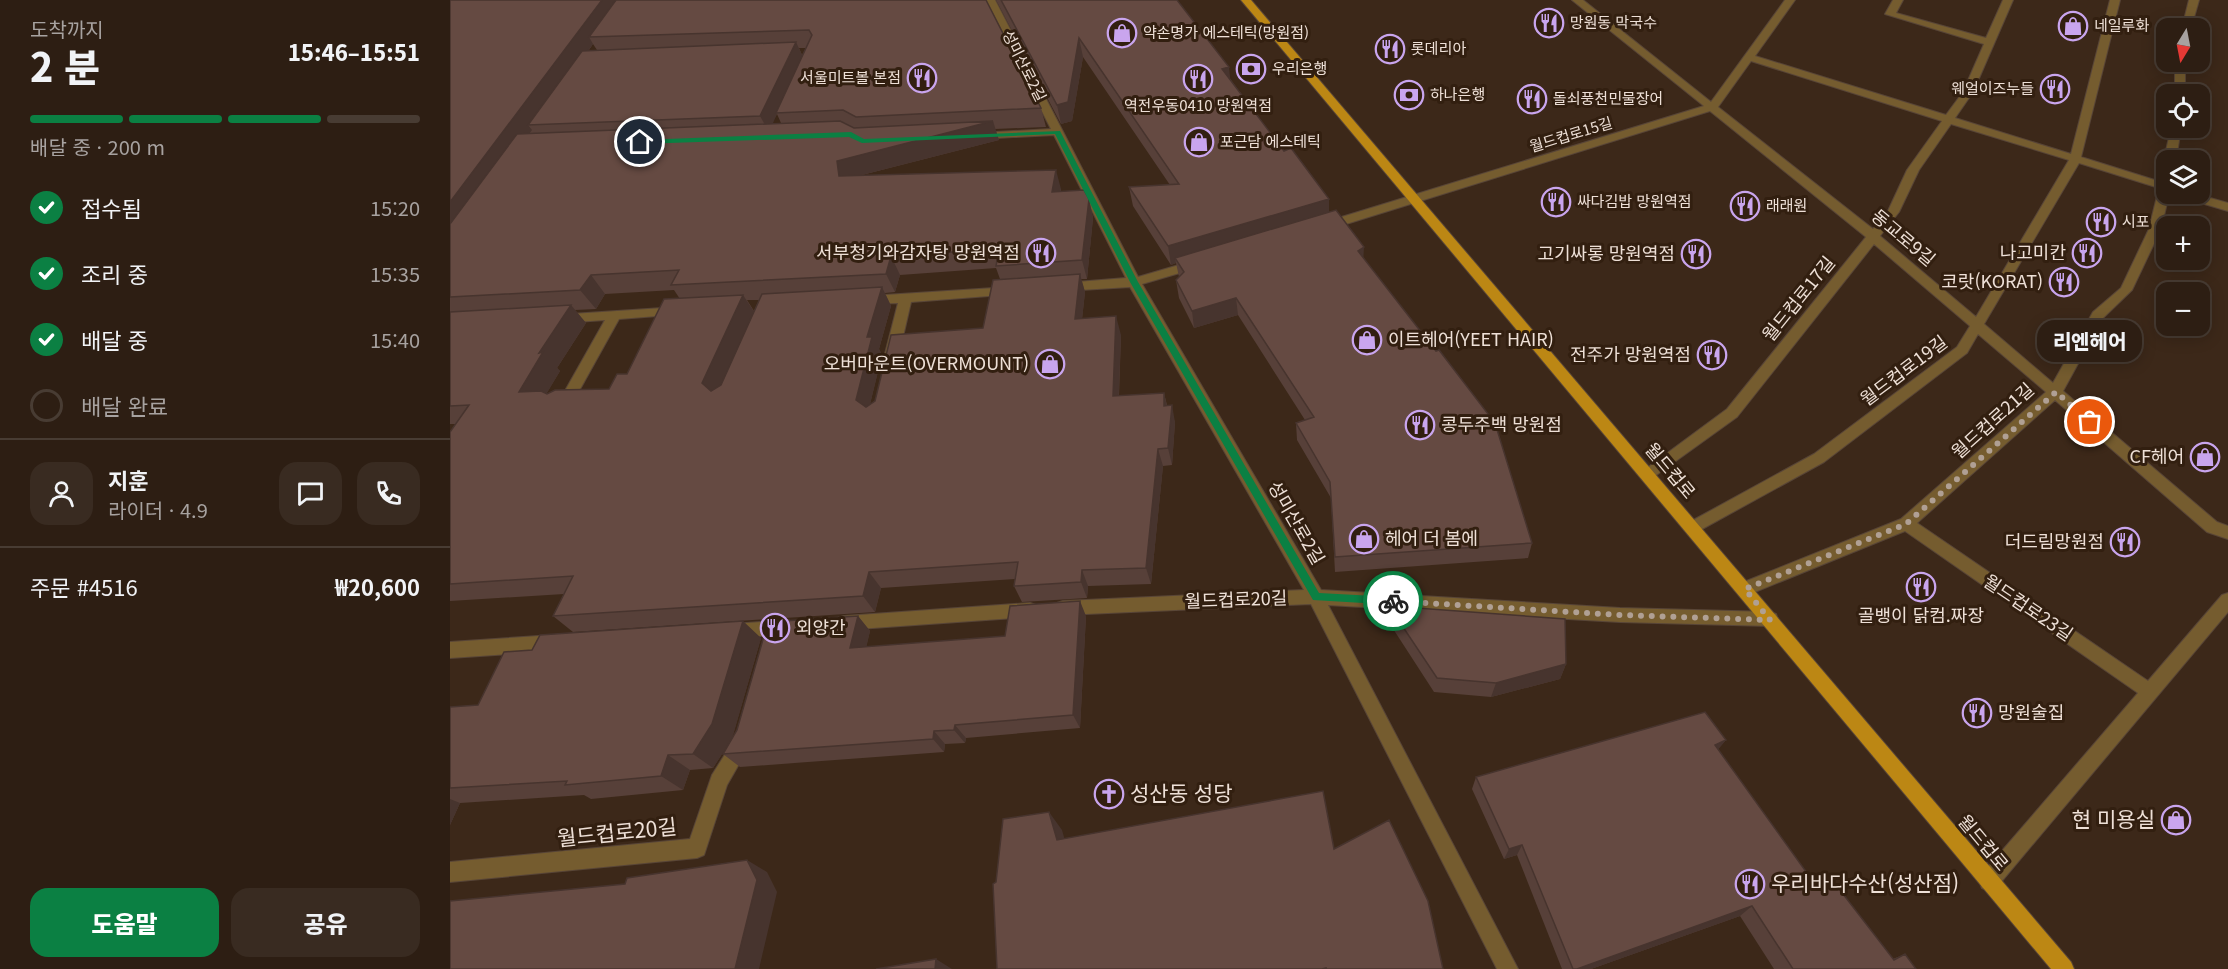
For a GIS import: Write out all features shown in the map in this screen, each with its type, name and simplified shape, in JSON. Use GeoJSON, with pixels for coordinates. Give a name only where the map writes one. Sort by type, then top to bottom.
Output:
{"type":"FeatureCollection","features":[{"type":"Feature","properties":{"kind":"main road","name":"월드컵로"},"geometry":{"type":"LineString","coordinates":[[1246,0],[2064,969]]}},
{"type":"Feature","properties":{"kind":"street","name":"성미산로2길"},"geometry":{"type":"LineString","coordinates":[[990,0],[1134,282],[1316,597],[1508,969]]}},
{"type":"Feature","properties":{"kind":"street","name":"동교로9길"},"geometry":{"type":"LineString","coordinates":[[1576,0],[1873,236],[2212,527],[2228,533]]}},
{"type":"Feature","properties":{"kind":"street"},"geometry":{"type":"LineString","coordinates":[[1713,107],[1790,0]]}},
{"type":"Feature","properties":{"kind":"street"},"geometry":{"type":"LineString","coordinates":[[1898,0],[1890,14],[1988,42]]}},
{"type":"Feature","properties":{"kind":"street","name":"월드컵로17길"},"geometry":{"type":"LineString","coordinates":[[1647,475],[1731,412],[1893,212],[1913,170],[1968,92],[2008,0]]}},
{"type":"Feature","properties":{"kind":"street","name":"월드컵로19길"},"geometry":{"type":"LineString","coordinates":[[1693,528],[1819,458],[1962,350],[2075,160],[2115,0]]}},
{"type":"Feature","properties":{"kind":"street"},"geometry":{"type":"LineString","coordinates":[[2189,18],[2194,0]]}},
{"type":"Feature","properties":{"kind":"street"},"geometry":{"type":"LineString","coordinates":[[1749,57],[2075,160],[2156,182]]}},
{"type":"Feature","properties":{"kind":"street","name":"월드컵로15길"},"geometry":{"type":"LineString","coordinates":[[1314,229],[1713,107]]}},
{"type":"Feature","properties":{"kind":"street"},"geometry":{"type":"LineString","coordinates":[[966,136],[1058,132]]}},
{"type":"Feature","properties":{"kind":"street"},"geometry":{"type":"LineString","coordinates":[[2210,202],[2228,207]]}},
{"type":"Feature","properties":{"kind":"street","name":"월드컵로21길"},"geometry":{"type":"LineString","coordinates":[[1745,589],[1906,524],[2056,392],[2098,315],[2126,290],[2155,229],[2161,204]]}},
{"type":"Feature","properties":{"kind":"street"},"geometry":{"type":"LineString","coordinates":[[1054,288],[1134,282],[1213,259]]}},
{"type":"Feature","properties":{"kind":"street"},"geometry":{"type":"LineString","coordinates":[[860,301],[1020,290]]}},
{"type":"Feature","properties":{"kind":"street"},"geometry":{"type":"LineString","coordinates":[[890,364],[905,298]]}},
{"type":"Feature","properties":{"kind":"street"},"geometry":{"type":"LineString","coordinates":[[543,319],[696,310]]}},
{"type":"Feature","properties":{"kind":"street"},"geometry":{"type":"LineString","coordinates":[[564,405],[614,316]]}},
{"type":"Feature","properties":{"kind":"street","name":"월드컵로23길"},"geometry":{"type":"LineString","coordinates":[[1906,524],[2150,692]]}},
{"type":"Feature","properties":{"kind":"street","name":"월드컵로20길"},"geometry":{"type":"LineString","coordinates":[[833,624],[1100,606],[1316,597],[1620,615],[1770,620]]}},
{"type":"Feature","properties":{"kind":"street"},"geometry":{"type":"LineString","coordinates":[[1989,881],[2228,600]]}},
{"type":"Feature","properties":{"kind":"street"},"geometry":{"type":"LineString","coordinates":[[717,632],[798,626]]}},
{"type":"Feature","properties":{"kind":"street"},"geometry":{"type":"LineString","coordinates":[[768,651],[775,628]]}},
{"type":"Feature","properties":{"kind":"street"},"geometry":{"type":"LineString","coordinates":[[450,650],[566,642]]}},
{"type":"Feature","properties":{"kind":"street","name":"월드컵로20길"},"geometry":{"type":"LineString","coordinates":[[450,872],[698,848],[719,781],[742,743],[749,720]]}},
{"type":"Feature","properties":{"kind":"building"},"geometry":{"type":"Polygon","coordinates":[[[450,0],[602,0],[450,202],[450,0]]]}},
{"type":"Feature","properties":{"kind":"building"},"geometry":{"type":"Polygon","coordinates":[[[616,0],[986,0],[1041,108],[856,117],[843,110],[776,113],[812,35],[809,30],[589,37],[616,0]]]}},
{"type":"Feature","properties":{"kind":"building"},"geometry":{"type":"Polygon","coordinates":[[[1001,0],[1177,0],[1229,67],[1222,69],[1284,151],[1291,148],[1329,199],[1168,246],[1129,187],[1179,184],[1079,38],[1068,102],[1057,105],[1001,0]]]}},
{"type":"Feature","properties":{"kind":"building"},"geometry":{"type":"Polygon","coordinates":[[[796,42],[760,116],[528,125],[582,51],[796,42]]]}},
{"type":"Feature","properties":{"kind":"building"},"geometry":{"type":"Polygon","coordinates":[[[840,121],[854,128],[993,121],[837,161],[839,176],[1056,170],[1052,192],[1084,190],[1089,199],[1082,260],[996,266],[999,249],[891,256],[886,274],[671,285],[679,270],[591,275],[580,290],[450,297],[450,224],[517,134],[840,121]]]}},
{"type":"Feature","properties":{"kind":"building"},"geometry":{"type":"Polygon","coordinates":[[[1336,210],[1364,247],[1358,251],[1495,423],[1532,543],[1335,557],[1330,482],[1296,423],[1314,417],[1236,298],[1192,311],[1176,280],[1184,272],[1175,258],[1336,210]]]}},
{"type":"Feature","properties":{"kind":"building"},"geometry":{"type":"Polygon","coordinates":[[[1080,274],[1075,319],[1116,316],[1113,396],[1164,393],[1164,406],[1172,405],[1168,448],[1158,449],[1146,568],[1082,570],[1081,582],[1014,586],[1018,562],[869,572],[863,596],[553,616],[573,576],[450,584],[450,432],[469,405],[450,406],[450,312],[571,305],[539,353],[543,352],[519,392],[541,391],[547,394],[555,390],[609,389],[617,374],[627,374],[664,299],[743,295],[702,383],[711,391],[721,385],[762,294],[882,287],[867,337],[872,337],[856,400],[866,407],[875,401],[891,335],[983,328],[993,280],[1080,274]]]}},
{"type":"Feature","properties":{"kind":"building"},"geometry":{"type":"Polygon","coordinates":[[[1080,601],[1073,715],[955,725],[954,730],[934,731],[933,739],[723,754],[737,730],[768,622],[858,616],[850,648],[1005,636],[1010,606],[1080,601]]]}},
{"type":"Feature","properties":{"kind":"building"},"geometry":{"type":"Polygon","coordinates":[[[1389,606],[1565,619],[1566,664],[1496,683],[1437,678],[1389,606]]]}},
{"type":"Feature","properties":{"kind":"building"},"geometry":{"type":"Polygon","coordinates":[[[743,621],[712,724],[693,754],[668,755],[661,776],[565,785],[567,781],[450,788],[450,707],[478,705],[504,652],[532,650],[540,635],[743,621]]]}},
{"type":"Feature","properties":{"kind":"building"},"geometry":{"type":"Polygon","coordinates":[[[1705,712],[1726,740],[1715,745],[1812,880],[1826,872],[1894,960],[1905,954],[1916,969],[1793,969],[1752,906],[1573,969],[1522,845],[1509,849],[1476,777],[1705,712]]]}},
{"type":"Feature","properties":{"kind":"building"},"geometry":{"type":"Polygon","coordinates":[[[1323,791],[1334,849],[1389,820],[1428,901],[1443,969],[997,969],[993,884],[996,882],[1003,819],[1049,812],[1057,840],[1323,791]]]}},
{"type":"Feature","properties":{"kind":"building"},"geometry":{"type":"Polygon","coordinates":[[[747,860],[757,880],[735,969],[450,969],[450,901],[625,884],[627,878],[747,860]]]}},
{"type":"Feature","properties":{"kind":"building"},"geometry":{"type":"Polygon","coordinates":[[[936,959],[935,969],[876,969],[936,959]]]}},
{"type":"Feature","properties":{"kind":"way so far"},"geometry":{"type":"LineString","coordinates":[[1393,601],[1620,615],[1770,620],[1745,589],[1906,524],[2056,392],[2090,422]]}},
{"type":"Feature","properties":{"kind":"place","name":"망원동 막국수"},"geometry":{"type":"Point","coordinates":[1549,23]}},
{"type":"Feature","properties":{"kind":"place","name":"네일루화"},"geometry":{"type":"Point","coordinates":[2073,26]}},
{"type":"Feature","properties":{"kind":"place","name":"약손명가 에스테틱(망원점)"},"geometry":{"type":"Point","coordinates":[1122,33]}},
{"type":"Feature","properties":{"kind":"place","name":"롯데리아"},"geometry":{"type":"Point","coordinates":[1390,49]}},
{"type":"Feature","properties":{"kind":"place","name":"우리은행"},"geometry":{"type":"Point","coordinates":[1251,69]}},
{"type":"Feature","properties":{"kind":"place","name":"서울미트볼 본점"},"geometry":{"type":"Point","coordinates":[922,78]}},
{"type":"Feature","properties":{"kind":"place","name":"역전우동0410 망원역점"},"geometry":{"type":"Point","coordinates":[1198,79]}},
{"type":"Feature","properties":{"kind":"place","name":"웨얼이즈누들"},"geometry":{"type":"Point","coordinates":[2055,89]}},
{"type":"Feature","properties":{"kind":"place","name":"하나은행"},"geometry":{"type":"Point","coordinates":[1409,95]}},
{"type":"Feature","properties":{"kind":"place","name":"돌쇠풍천민물장어"},"geometry":{"type":"Point","coordinates":[1532,99]}},
{"type":"Feature","properties":{"kind":"place","name":"포근담 에스테틱"},"geometry":{"type":"Point","coordinates":[1199,142]}},
{"type":"Feature","properties":{"kind":"place","name":"싸다김밥 망원역점"},"geometry":{"type":"Point","coordinates":[1556,202]}},
{"type":"Feature","properties":{"kind":"place","name":"래래원"},"geometry":{"type":"Point","coordinates":[1745,206]}},
{"type":"Feature","properties":{"kind":"place","name":"시포"},"geometry":{"type":"Point","coordinates":[2101,222]}},
{"type":"Feature","properties":{"kind":"place","name":"서부청기와감자탕 망원역점"},"geometry":{"type":"Point","coordinates":[1041,253]}},
{"type":"Feature","properties":{"kind":"place","name":"나고미칸"},"geometry":{"type":"Point","coordinates":[2087,253]}},
{"type":"Feature","properties":{"kind":"place","name":"고기싸롱 망원역점"},"geometry":{"type":"Point","coordinates":[1696,254]}},
{"type":"Feature","properties":{"kind":"place","name":"코랏(KORAT)"},"geometry":{"type":"Point","coordinates":[2064,282]}},
{"type":"Feature","properties":{"kind":"place","name":"이트헤어(YEET HAIR)"},"geometry":{"type":"Point","coordinates":[1367,340]}},
{"type":"Feature","properties":{"kind":"place","name":"전주가 망원역점"},"geometry":{"type":"Point","coordinates":[1712,355]}},
{"type":"Feature","properties":{"kind":"place","name":"오버마운트(OVERMOUNT)"},"geometry":{"type":"Point","coordinates":[1050,364]}},
{"type":"Feature","properties":{"kind":"place","name":"리엔헤어"},"geometry":{"type":"Point","coordinates":[2090,422]}},
{"type":"Feature","properties":{"kind":"place","name":"콩두주백 망원점"},"geometry":{"type":"Point","coordinates":[1420,425]}},
{"type":"Feature","properties":{"kind":"place","name":"CF헤어"},"geometry":{"type":"Point","coordinates":[2205,457]}},
{"type":"Feature","properties":{"kind":"place","name":"헤어 더 봄에"},"geometry":{"type":"Point","coordinates":[1364,539]}},
{"type":"Feature","properties":{"kind":"place","name":"더드림망원점"},"geometry":{"type":"Point","coordinates":[2125,542]}},
{"type":"Feature","properties":{"kind":"place","name":"골뱅이 닭컴.짜장"},"geometry":{"type":"Point","coordinates":[1921,587]}},
{"type":"Feature","properties":{"kind":"place","name":"외양간"},"geometry":{"type":"Point","coordinates":[775,628]}},
{"type":"Feature","properties":{"kind":"place","name":"망원술집"},"geometry":{"type":"Point","coordinates":[1977,713]}},
{"type":"Feature","properties":{"kind":"place","name":"성산동 성당"},"geometry":{"type":"Point","coordinates":[1109,794]}},
{"type":"Feature","properties":{"kind":"place","name":"현 미용실"},"geometry":{"type":"Point","coordinates":[2176,820]}},
{"type":"Feature","properties":{"kind":"place","name":"우리바다수산(성산점)"},"geometry":{"type":"Point","coordinates":[1750,884]}},
{"type":"Feature","properties":{"kind":"route"},"geometry":{"type":"LineString","coordinates":[[640,142],[851,134],[862,141],[1058,132],[1134,282],[1316,597],[1393,601]]}}]}
